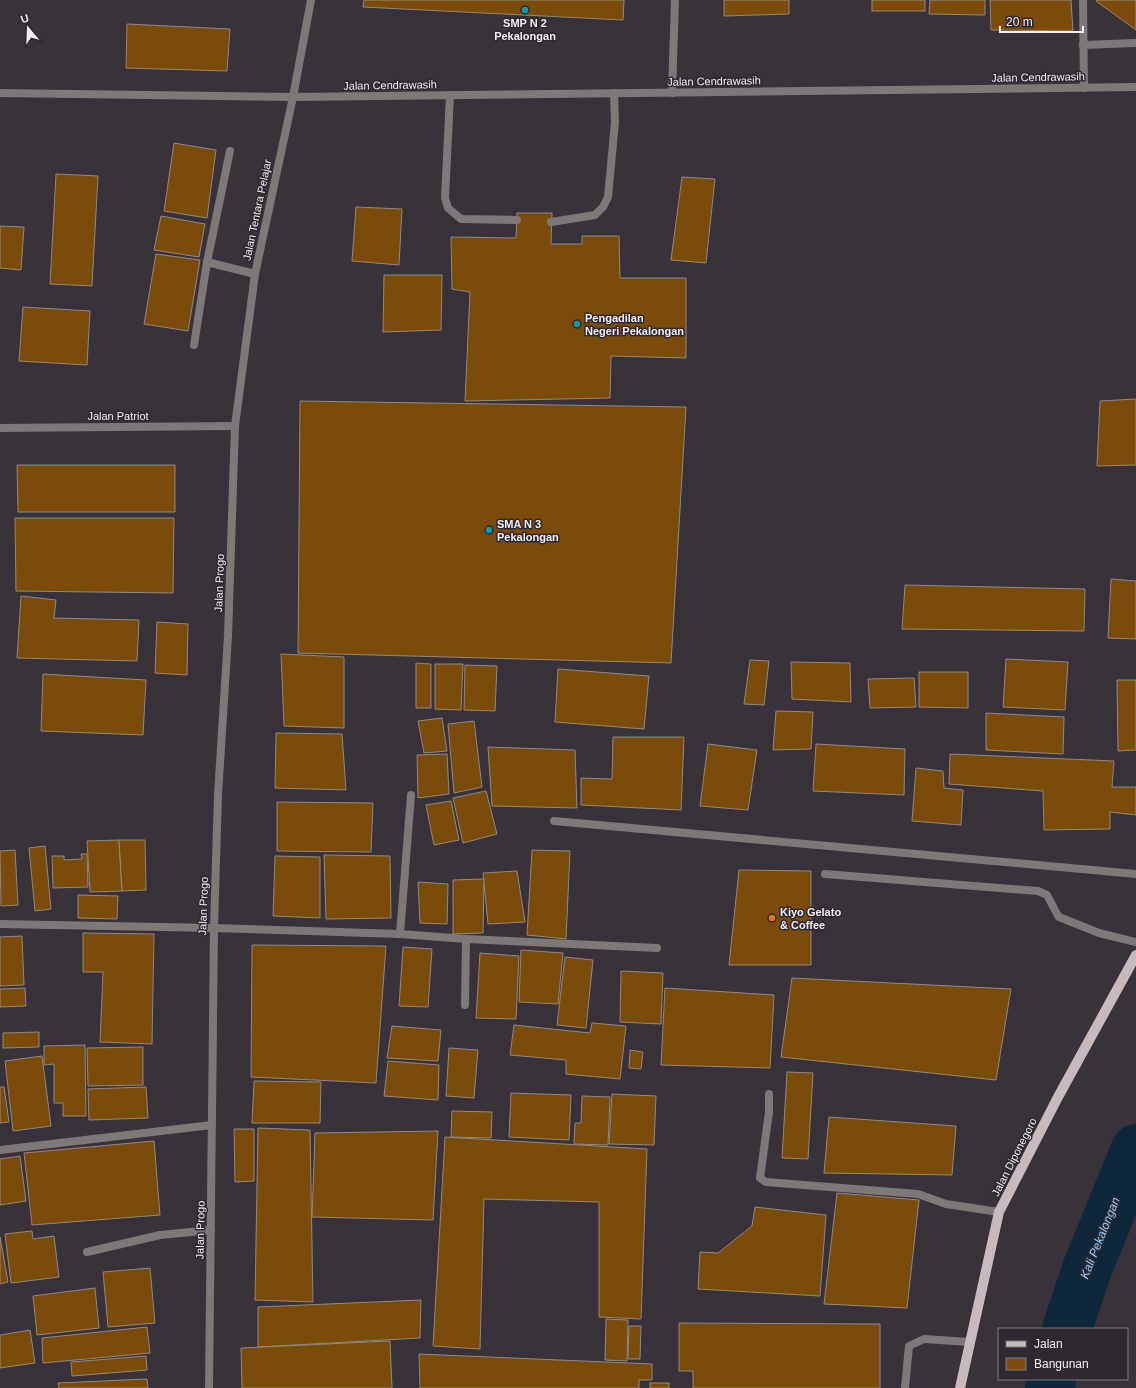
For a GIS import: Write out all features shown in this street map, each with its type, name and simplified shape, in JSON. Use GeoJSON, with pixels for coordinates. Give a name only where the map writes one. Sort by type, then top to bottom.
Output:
{"type":"FeatureCollection","features":[{"type":"Feature","properties":{"kind":"main road","name":"Jalan Diponegoro"},"geometry":{"type":"LineString","coordinates":[[960,1388],[999,1212],[1058,1097],[1136,955]]}},
{"type":"Feature","properties":{"kind":"street","name":"Jalan Tentara Pelajar"},"geometry":{"type":"LineString","coordinates":[[235,426],[255,274],[293,97],[311,0]]}},
{"type":"Feature","properties":{"kind":"street"},"geometry":{"type":"LineString","coordinates":[[672,93],[675,0]]}},
{"type":"Feature","properties":{"kind":"street"},"geometry":{"type":"LineString","coordinates":[[1083,0],[1084,88]]}},
{"type":"Feature","properties":{"kind":"street"},"geometry":{"type":"LineString","coordinates":[[1083,45],[1136,43]]}},
{"type":"Feature","properties":{"kind":"street","name":"Jalan Cendrawasih"},"geometry":{"type":"LineString","coordinates":[[0,93],[293,97],[1136,87]]}},
{"type":"Feature","properties":{"kind":"street"},"geometry":{"type":"LineString","coordinates":[[551,222],[595,215],[603,207],[608,197],[615,122],[614,93]]}},
{"type":"Feature","properties":{"kind":"street"},"geometry":{"type":"LineString","coordinates":[[450,95],[445,198],[448,208],[461,219],[516,220]]}},
{"type":"Feature","properties":{"kind":"street"},"geometry":{"type":"LineString","coordinates":[[194,345],[207,262],[230,151]]}},
{"type":"Feature","properties":{"kind":"street"},"geometry":{"type":"LineString","coordinates":[[207,262],[255,274]]}},
{"type":"Feature","properties":{"kind":"street","name":"Jalan Patriot"},"geometry":{"type":"LineString","coordinates":[[0,428],[235,426]]}},
{"type":"Feature","properties":{"kind":"street","name":"Jalan Progo"},"geometry":{"type":"LineString","coordinates":[[209,1388],[214,928],[218,795],[228,636],[235,426]]}},
{"type":"Feature","properties":{"kind":"street"},"geometry":{"type":"LineString","coordinates":[[400,934],[411,795]]}},
{"type":"Feature","properties":{"kind":"street"},"geometry":{"type":"LineString","coordinates":[[554,821],[1136,874]]}},
{"type":"Feature","properties":{"kind":"street"},"geometry":{"type":"LineString","coordinates":[[825,874],[1038,891],[1047,895],[1059,917],[1099,933],[1136,942]]}},
{"type":"Feature","properties":{"kind":"street"},"geometry":{"type":"LineString","coordinates":[[0,924],[214,928],[400,934],[466,939],[657,948]]}},
{"type":"Feature","properties":{"kind":"street"},"geometry":{"type":"LineString","coordinates":[[465,1005],[466,939]]}},
{"type":"Feature","properties":{"kind":"street"},"geometry":{"type":"LineString","coordinates":[[768,1094],[769,1112],[760,1178],[766,1182],[918,1194],[946,1204],[999,1212]]}},
{"type":"Feature","properties":{"kind":"street"},"geometry":{"type":"LineString","coordinates":[[0,1150],[212,1125]]}},
{"type":"Feature","properties":{"kind":"street"},"geometry":{"type":"LineString","coordinates":[[87,1252],[160,1235],[211,1230]]}},
{"type":"Feature","properties":{"kind":"street"},"geometry":{"type":"LineString","coordinates":[[905,1388],[908,1346],[924,1339],[970,1342]]}},
{"type":"Feature","properties":{"kind":"building","name":"SMP N 2 Pekalongan"},"geometry":{"type":"Polygon","coordinates":[[[364,0],[624,0],[623,20],[363,7],[364,0]]]}},
{"type":"Feature","properties":{"kind":"building"},"geometry":{"type":"Polygon","coordinates":[[[724,0],[789,0],[789,14],[724,16],[724,0]]]}},
{"type":"Feature","properties":{"kind":"building"},"geometry":{"type":"Polygon","coordinates":[[[872,0],[925,0],[925,11],[872,11],[872,0]]]}},
{"type":"Feature","properties":{"kind":"building"},"geometry":{"type":"Polygon","coordinates":[[[930,0],[985,0],[985,15],[929,14],[930,0]]]}},
{"type":"Feature","properties":{"kind":"building"},"geometry":{"type":"Polygon","coordinates":[[[990,0],[1071,0],[1073,31],[991,30],[990,0]]]}},
{"type":"Feature","properties":{"kind":"building"},"geometry":{"type":"Polygon","coordinates":[[[1136,0],[1136,30],[1096,1],[1136,0]]]}},
{"type":"Feature","properties":{"kind":"building"},"geometry":{"type":"Polygon","coordinates":[[[127,24],[230,29],[227,71],[126,68],[127,24]]]}},
{"type":"Feature","properties":{"kind":"building"},"geometry":{"type":"Polygon","coordinates":[[[174,143],[216,150],[207,218],[164,211],[174,143]]]}},
{"type":"Feature","properties":{"kind":"building"},"geometry":{"type":"Polygon","coordinates":[[[56,174],[98,176],[92,286],[50,284],[56,174]]]}},
{"type":"Feature","properties":{"kind":"building"},"geometry":{"type":"Polygon","coordinates":[[[682,177],[715,179],[706,263],[671,260],[682,177]]]}},
{"type":"Feature","properties":{"kind":"building"},"geometry":{"type":"Polygon","coordinates":[[[356,207],[402,209],[399,265],[352,261],[356,207]]]}},
{"type":"Feature","properties":{"kind":"building","name":"Pengadilan Negeri Pekalongan"},"geometry":{"type":"Polygon","coordinates":[[[517,213],[552,213],[551,244],[582,244],[582,236],[619,236],[620,278],[686,278],[686,358],[611,356],[610,398],[465,401],[470,292],[452,289],[451,237],[516,238],[517,213]]]}},
{"type":"Feature","properties":{"kind":"building"},"geometry":{"type":"Polygon","coordinates":[[[161,216],[205,224],[199,257],[154,250],[161,216]]]}},
{"type":"Feature","properties":{"kind":"building"},"geometry":{"type":"Polygon","coordinates":[[[0,226],[24,227],[21,270],[0,268],[0,226]]]}},
{"type":"Feature","properties":{"kind":"building"},"geometry":{"type":"Polygon","coordinates":[[[156,254],[200,260],[188,331],[144,324],[156,254]]]}},
{"type":"Feature","properties":{"kind":"building"},"geometry":{"type":"Polygon","coordinates":[[[384,275],[442,275],[441,330],[383,332],[384,275]]]}},
{"type":"Feature","properties":{"kind":"building"},"geometry":{"type":"Polygon","coordinates":[[[23,307],[90,311],[87,365],[19,361],[23,307]]]}},
{"type":"Feature","properties":{"kind":"building"},"geometry":{"type":"Polygon","coordinates":[[[1136,399],[1136,465],[1097,466],[1100,401],[1136,399]]]}},
{"type":"Feature","properties":{"kind":"building","name":"SMA N 3 Pekalongan"},"geometry":{"type":"Polygon","coordinates":[[[300,401],[686,407],[671,663],[298,653],[300,401]]]}},
{"type":"Feature","properties":{"kind":"building"},"geometry":{"type":"Polygon","coordinates":[[[17,465],[175,465],[175,512],[18,512],[17,465]]]}},
{"type":"Feature","properties":{"kind":"building"},"geometry":{"type":"Polygon","coordinates":[[[15,518],[174,518],[173,593],[16,591],[15,518]]]}},
{"type":"Feature","properties":{"kind":"building"},"geometry":{"type":"Polygon","coordinates":[[[1111,579],[1136,581],[1136,639],[1108,638],[1111,579]]]}},
{"type":"Feature","properties":{"kind":"building"},"geometry":{"type":"Polygon","coordinates":[[[905,585],[1085,589],[1084,631],[902,629],[905,585]]]}},
{"type":"Feature","properties":{"kind":"building"},"geometry":{"type":"Polygon","coordinates":[[[21,596],[56,600],[54,618],[139,620],[137,661],[17,658],[21,596]]]}},
{"type":"Feature","properties":{"kind":"building"},"geometry":{"type":"Polygon","coordinates":[[[157,622],[188,624],[187,675],[155,673],[157,622]]]}},
{"type":"Feature","properties":{"kind":"building"},"geometry":{"type":"Polygon","coordinates":[[[281,654],[344,657],[344,728],[284,726],[281,654]]]}},
{"type":"Feature","properties":{"kind":"building"},"geometry":{"type":"Polygon","coordinates":[[[1006,659],[1068,662],[1065,710],[1003,707],[1006,659]]]}},
{"type":"Feature","properties":{"kind":"building"},"geometry":{"type":"Polygon","coordinates":[[[750,660],[769,661],[764,705],[744,704],[750,660]]]}},
{"type":"Feature","properties":{"kind":"building"},"geometry":{"type":"Polygon","coordinates":[[[791,662],[850,663],[851,702],[792,699],[791,662]]]}},
{"type":"Feature","properties":{"kind":"building"},"geometry":{"type":"Polygon","coordinates":[[[416,663],[431,664],[431,708],[416,708],[416,663]]]}},
{"type":"Feature","properties":{"kind":"building"},"geometry":{"type":"Polygon","coordinates":[[[435,664],[463,664],[461,710],[435,709],[435,664]]]}},
{"type":"Feature","properties":{"kind":"building"},"geometry":{"type":"Polygon","coordinates":[[[465,665],[497,666],[495,711],[464,710],[465,665]]]}},
{"type":"Feature","properties":{"kind":"building"},"geometry":{"type":"Polygon","coordinates":[[[558,669],[649,676],[644,729],[555,722],[558,669]]]}},
{"type":"Feature","properties":{"kind":"building"},"geometry":{"type":"Polygon","coordinates":[[[919,672],[968,672],[968,708],[919,707],[919,672]]]}},
{"type":"Feature","properties":{"kind":"building"},"geometry":{"type":"Polygon","coordinates":[[[43,674],[146,680],[143,735],[41,731],[43,674]]]}},
{"type":"Feature","properties":{"kind":"building"},"geometry":{"type":"Polygon","coordinates":[[[914,678],[916,707],[870,708],[868,679],[914,678]]]}},
{"type":"Feature","properties":{"kind":"building"},"geometry":{"type":"Polygon","coordinates":[[[1117,680],[1136,680],[1136,750],[1118,751],[1117,680]]]}},
{"type":"Feature","properties":{"kind":"building"},"geometry":{"type":"Polygon","coordinates":[[[776,711],[813,712],[811,749],[773,750],[776,711]]]}},
{"type":"Feature","properties":{"kind":"building"},"geometry":{"type":"Polygon","coordinates":[[[986,713],[1064,717],[1063,754],[986,750],[986,713]]]}},
{"type":"Feature","properties":{"kind":"building"},"geometry":{"type":"Polygon","coordinates":[[[442,718],[447,751],[424,753],[418,721],[442,718]]]}},
{"type":"Feature","properties":{"kind":"building"},"geometry":{"type":"Polygon","coordinates":[[[474,721],[482,787],[454,793],[448,724],[474,721]]]}},
{"type":"Feature","properties":{"kind":"building"},"geometry":{"type":"Polygon","coordinates":[[[276,733],[342,734],[346,790],[275,788],[276,733]]]}},
{"type":"Feature","properties":{"kind":"building"},"geometry":{"type":"Polygon","coordinates":[[[613,737],[684,737],[681,810],[581,805],[581,778],[612,779],[613,737]]]}},
{"type":"Feature","properties":{"kind":"building"},"geometry":{"type":"Polygon","coordinates":[[[708,744],[757,750],[748,810],[700,806],[708,744]]]}},
{"type":"Feature","properties":{"kind":"building"},"geometry":{"type":"Polygon","coordinates":[[[816,744],[905,749],[904,795],[813,791],[816,744]]]}},
{"type":"Feature","properties":{"kind":"building"},"geometry":{"type":"Polygon","coordinates":[[[488,747],[575,750],[577,808],[492,806],[488,747]]]}},
{"type":"Feature","properties":{"kind":"building"},"geometry":{"type":"Polygon","coordinates":[[[447,754],[449,794],[418,798],[417,755],[447,754]]]}},
{"type":"Feature","properties":{"kind":"building"},"geometry":{"type":"Polygon","coordinates":[[[950,754],[1114,761],[1112,787],[1136,787],[1136,815],[1110,812],[1110,829],[1044,830],[1043,791],[949,784],[950,754]]]}},
{"type":"Feature","properties":{"kind":"building"},"geometry":{"type":"Polygon","coordinates":[[[916,768],[943,771],[944,788],[963,790],[961,825],[912,821],[916,768]]]}},
{"type":"Feature","properties":{"kind":"building"},"geometry":{"type":"Polygon","coordinates":[[[486,791],[497,834],[463,843],[453,798],[486,791]]]}},
{"type":"Feature","properties":{"kind":"building"},"geometry":{"type":"Polygon","coordinates":[[[451,801],[459,840],[434,845],[426,805],[451,801]]]}},
{"type":"Feature","properties":{"kind":"building"},"geometry":{"type":"Polygon","coordinates":[[[277,802],[373,803],[371,852],[277,851],[277,802]]]}},
{"type":"Feature","properties":{"kind":"building"},"geometry":{"type":"Polygon","coordinates":[[[119,840],[122,891],[90,892],[87,841],[119,840]]]}},
{"type":"Feature","properties":{"kind":"building"},"geometry":{"type":"Polygon","coordinates":[[[119,840],[145,840],[146,890],[122,891],[119,840]]]}},
{"type":"Feature","properties":{"kind":"building"},"geometry":{"type":"Polygon","coordinates":[[[45,846],[51,909],[35,911],[29,848],[45,846]]]}},
{"type":"Feature","properties":{"kind":"building"},"geometry":{"type":"Polygon","coordinates":[[[15,850],[18,905],[1,906],[0,851],[15,850]]]}},
{"type":"Feature","properties":{"kind":"building"},"geometry":{"type":"Polygon","coordinates":[[[532,850],[570,851],[566,939],[527,935],[532,850]]]}},
{"type":"Feature","properties":{"kind":"building"},"geometry":{"type":"Polygon","coordinates":[[[81,854],[87,854],[88,887],[53,888],[52,856],[64,856],[64,860],[82,859],[81,854]]]}},
{"type":"Feature","properties":{"kind":"building"},"geometry":{"type":"Polygon","coordinates":[[[324,855],[390,856],[391,918],[326,919],[324,855]]]}},
{"type":"Feature","properties":{"kind":"building"},"geometry":{"type":"Polygon","coordinates":[[[275,856],[320,857],[320,918],[273,916],[275,856]]]}},
{"type":"Feature","properties":{"kind":"building","name":"Kiyo Gelato & Coffee"},"geometry":{"type":"Polygon","coordinates":[[[739,870],[811,871],[811,965],[729,965],[739,870]]]}},
{"type":"Feature","properties":{"kind":"building"},"geometry":{"type":"Polygon","coordinates":[[[517,871],[525,922],[488,924],[483,873],[517,871]]]}},
{"type":"Feature","properties":{"kind":"building"},"geometry":{"type":"Polygon","coordinates":[[[484,879],[483,933],[453,934],[453,880],[484,879]]]}},
{"type":"Feature","properties":{"kind":"building"},"geometry":{"type":"Polygon","coordinates":[[[418,882],[448,884],[447,924],[420,923],[418,882]]]}},
{"type":"Feature","properties":{"kind":"building"},"geometry":{"type":"Polygon","coordinates":[[[78,895],[118,896],[117,919],[78,918],[78,895]]]}},
{"type":"Feature","properties":{"kind":"building"},"geometry":{"type":"Polygon","coordinates":[[[83,933],[154,934],[152,1044],[100,1042],[103,972],[83,972],[83,933]]]}},
{"type":"Feature","properties":{"kind":"building"},"geometry":{"type":"Polygon","coordinates":[[[22,936],[24,985],[0,986],[0,937],[22,936]]]}},
{"type":"Feature","properties":{"kind":"building"},"geometry":{"type":"Polygon","coordinates":[[[252,945],[386,946],[376,1083],[251,1077],[252,945]]]}},
{"type":"Feature","properties":{"kind":"building"},"geometry":{"type":"Polygon","coordinates":[[[403,947],[432,949],[428,1007],[399,1006],[403,947]]]}},
{"type":"Feature","properties":{"kind":"building"},"geometry":{"type":"Polygon","coordinates":[[[521,950],[563,953],[558,1004],[519,1002],[521,950]]]}},
{"type":"Feature","properties":{"kind":"building"},"geometry":{"type":"Polygon","coordinates":[[[480,953],[519,956],[516,1019],[476,1018],[480,953]]]}},
{"type":"Feature","properties":{"kind":"building"},"geometry":{"type":"Polygon","coordinates":[[[565,957],[593,960],[586,1028],[557,1025],[565,957]]]}},
{"type":"Feature","properties":{"kind":"building"},"geometry":{"type":"Polygon","coordinates":[[[621,971],[663,973],[661,1024],[620,1022],[621,971]]]}},
{"type":"Feature","properties":{"kind":"building"},"geometry":{"type":"Polygon","coordinates":[[[792,978],[1011,989],[996,1080],[781,1057],[792,978]]]}},
{"type":"Feature","properties":{"kind":"building"},"geometry":{"type":"Polygon","coordinates":[[[25,988],[26,1006],[0,1007],[0,989],[25,988]]]}},
{"type":"Feature","properties":{"kind":"building"},"geometry":{"type":"Polygon","coordinates":[[[665,988],[774,995],[770,1068],[661,1065],[665,988]]]}},
{"type":"Feature","properties":{"kind":"building"},"geometry":{"type":"Polygon","coordinates":[[[592,1023],[626,1026],[620,1079],[566,1074],[566,1060],[510,1055],[514,1025],[590,1033],[592,1023]]]}},
{"type":"Feature","properties":{"kind":"building"},"geometry":{"type":"Polygon","coordinates":[[[392,1026],[441,1030],[438,1061],[387,1058],[392,1026]]]}},
{"type":"Feature","properties":{"kind":"building"},"geometry":{"type":"Polygon","coordinates":[[[39,1032],[39,1047],[3,1048],[3,1033],[39,1032]]]}},
{"type":"Feature","properties":{"kind":"building"},"geometry":{"type":"Polygon","coordinates":[[[85,1045],[86,1116],[63,1116],[63,1103],[54,1103],[54,1064],[44,1065],[44,1046],[85,1045]]]}},
{"type":"Feature","properties":{"kind":"building"},"geometry":{"type":"Polygon","coordinates":[[[143,1047],[143,1085],[88,1086],[87,1048],[143,1047]]]}},
{"type":"Feature","properties":{"kind":"building"},"geometry":{"type":"Polygon","coordinates":[[[449,1048],[478,1050],[474,1098],[446,1096],[449,1048]]]}},
{"type":"Feature","properties":{"kind":"building"},"geometry":{"type":"Polygon","coordinates":[[[630,1050],[643,1052],[641,1069],[629,1068],[630,1050]]]}},
{"type":"Feature","properties":{"kind":"building"},"geometry":{"type":"Polygon","coordinates":[[[42,1056],[51,1126],[13,1131],[5,1061],[42,1056]]]}},
{"type":"Feature","properties":{"kind":"building"},"geometry":{"type":"Polygon","coordinates":[[[388,1061],[439,1065],[438,1100],[384,1096],[388,1061]]]}},
{"type":"Feature","properties":{"kind":"building"},"geometry":{"type":"Polygon","coordinates":[[[787,1072],[813,1073],[808,1159],[782,1158],[787,1072]]]}},
{"type":"Feature","properties":{"kind":"building"},"geometry":{"type":"Polygon","coordinates":[[[254,1081],[321,1082],[320,1123],[252,1123],[254,1081]]]}},
{"type":"Feature","properties":{"kind":"building"},"geometry":{"type":"Polygon","coordinates":[[[0,1087],[4,1087],[9,1122],[0,1123],[0,1087]]]}},
{"type":"Feature","properties":{"kind":"building"},"geometry":{"type":"Polygon","coordinates":[[[146,1087],[148,1118],[89,1120],[88,1089],[146,1087]]]}},
{"type":"Feature","properties":{"kind":"building"},"geometry":{"type":"Polygon","coordinates":[[[511,1093],[571,1095],[569,1140],[509,1137],[511,1093]]]}},
{"type":"Feature","properties":{"kind":"building"},"geometry":{"type":"Polygon","coordinates":[[[612,1094],[656,1096],[654,1145],[609,1144],[612,1094]]]}},
{"type":"Feature","properties":{"kind":"building"},"geometry":{"type":"Polygon","coordinates":[[[582,1096],[610,1097],[608,1145],[574,1144],[575,1123],[581,1123],[582,1096]]]}},
{"type":"Feature","properties":{"kind":"building"},"geometry":{"type":"Polygon","coordinates":[[[452,1111],[492,1112],[491,1138],[451,1137],[452,1111]]]}},
{"type":"Feature","properties":{"kind":"building"},"geometry":{"type":"Polygon","coordinates":[[[829,1117],[956,1126],[952,1175],[824,1173],[829,1117]]]}},
{"type":"Feature","properties":{"kind":"building"},"geometry":{"type":"Polygon","coordinates":[[[258,1128],[310,1130],[313,1302],[255,1300],[258,1128]]]}},
{"type":"Feature","properties":{"kind":"building"},"geometry":{"type":"Polygon","coordinates":[[[234,1129],[254,1129],[254,1181],[235,1182],[234,1129]]]}},
{"type":"Feature","properties":{"kind":"building"},"geometry":{"type":"Polygon","coordinates":[[[438,1131],[433,1220],[312,1217],[315,1133],[438,1131]]]}},
{"type":"Feature","properties":{"kind":"building"},"geometry":{"type":"Polygon","coordinates":[[[445,1137],[647,1149],[641,1319],[599,1317],[599,1202],[484,1199],[480,1349],[433,1346],[445,1137]]]}},
{"type":"Feature","properties":{"kind":"building"},"geometry":{"type":"Polygon","coordinates":[[[154,1141],[160,1215],[32,1225],[24,1153],[154,1141]]]}},
{"type":"Feature","properties":{"kind":"building"},"geometry":{"type":"Polygon","coordinates":[[[20,1156],[26,1201],[0,1205],[0,1159],[20,1156]]]}},
{"type":"Feature","properties":{"kind":"building"},"geometry":{"type":"Polygon","coordinates":[[[837,1193],[919,1200],[907,1308],[824,1304],[837,1193]]]}},
{"type":"Feature","properties":{"kind":"building"},"geometry":{"type":"Polygon","coordinates":[[[755,1207],[826,1215],[820,1296],[698,1289],[700,1252],[718,1253],[752,1226],[755,1207]]]}},
{"type":"Feature","properties":{"kind":"building"},"geometry":{"type":"Polygon","coordinates":[[[32,1231],[33,1239],[54,1236],[59,1277],[11,1283],[5,1234],[32,1231]]]}},
{"type":"Feature","properties":{"kind":"building"},"geometry":{"type":"Polygon","coordinates":[[[0,1237],[8,1282],[0,1284],[0,1237]]]}},
{"type":"Feature","properties":{"kind":"building"},"geometry":{"type":"Polygon","coordinates":[[[150,1268],[155,1323],[108,1327],[103,1272],[150,1268]]]}},
{"type":"Feature","properties":{"kind":"building"},"geometry":{"type":"Polygon","coordinates":[[[95,1288],[99,1328],[37,1335],[33,1296],[95,1288]]]}},
{"type":"Feature","properties":{"kind":"building"},"geometry":{"type":"Polygon","coordinates":[[[421,1300],[420,1338],[258,1347],[258,1307],[421,1300]]]}},
{"type":"Feature","properties":{"kind":"building"},"geometry":{"type":"Polygon","coordinates":[[[606,1319],[628,1320],[627,1361],[605,1360],[606,1319]]]}},
{"type":"Feature","properties":{"kind":"building"},"geometry":{"type":"Polygon","coordinates":[[[679,1323],[880,1324],[880,1388],[693,1388],[693,1371],[679,1371],[679,1323]]]}},
{"type":"Feature","properties":{"kind":"building"},"geometry":{"type":"Polygon","coordinates":[[[629,1326],[641,1326],[640,1359],[628,1359],[629,1326]]]}},
{"type":"Feature","properties":{"kind":"building"},"geometry":{"type":"Polygon","coordinates":[[[147,1327],[150,1353],[43,1363],[42,1338],[147,1327]]]}},
{"type":"Feature","properties":{"kind":"building"},"geometry":{"type":"Polygon","coordinates":[[[30,1330],[35,1363],[0,1368],[0,1335],[30,1330]]]}},
{"type":"Feature","properties":{"kind":"building"},"geometry":{"type":"Polygon","coordinates":[[[390,1341],[392,1388],[242,1388],[241,1348],[390,1341]]]}},
{"type":"Feature","properties":{"kind":"building"},"geometry":{"type":"Polygon","coordinates":[[[419,1354],[652,1364],[652,1380],[639,1380],[639,1388],[420,1388],[419,1354]]]}},
{"type":"Feature","properties":{"kind":"building"},"geometry":{"type":"Polygon","coordinates":[[[146,1356],[147,1370],[72,1376],[71,1362],[146,1356]]]}},
{"type":"Feature","properties":{"kind":"building"},"geometry":{"type":"Polygon","coordinates":[[[147,1379],[148,1388],[59,1388],[58,1383],[147,1379]]]}},
{"type":"Feature","properties":{"kind":"building"},"geometry":{"type":"Polygon","coordinates":[[[650,1383],[669,1383],[669,1388],[650,1388],[650,1383]]]}},
{"type":"Feature","properties":{"kind":"waterway","name":"Kali Pekalongan"},"geometry":{"type":"LineString","coordinates":[[1067,1328],[1087,1269],[1136,1149]]}},
{"type":"Feature","properties":{"kind":"waterway","name":"Kali Pekalongan"},"geometry":{"type":"LineString","coordinates":[[1050,1388],[1051,1380]]}},
{"type":"Feature","properties":{"kind":"place","name":"SMP N 2 Pekalongan"},"geometry":{"type":"Point","coordinates":[525,10]}},
{"type":"Feature","properties":{"kind":"place","name":"Pengadilan Negeri Pekalongan"},"geometry":{"type":"Point","coordinates":[577,324]}},
{"type":"Feature","properties":{"kind":"place","name":"SMA N 3 Pekalongan"},"geometry":{"type":"Point","coordinates":[489,530]}},
{"type":"Feature","properties":{"kind":"place","name":"Kiyo Gelato & Coffee"},"geometry":{"type":"Point","coordinates":[772,918]}}]}
